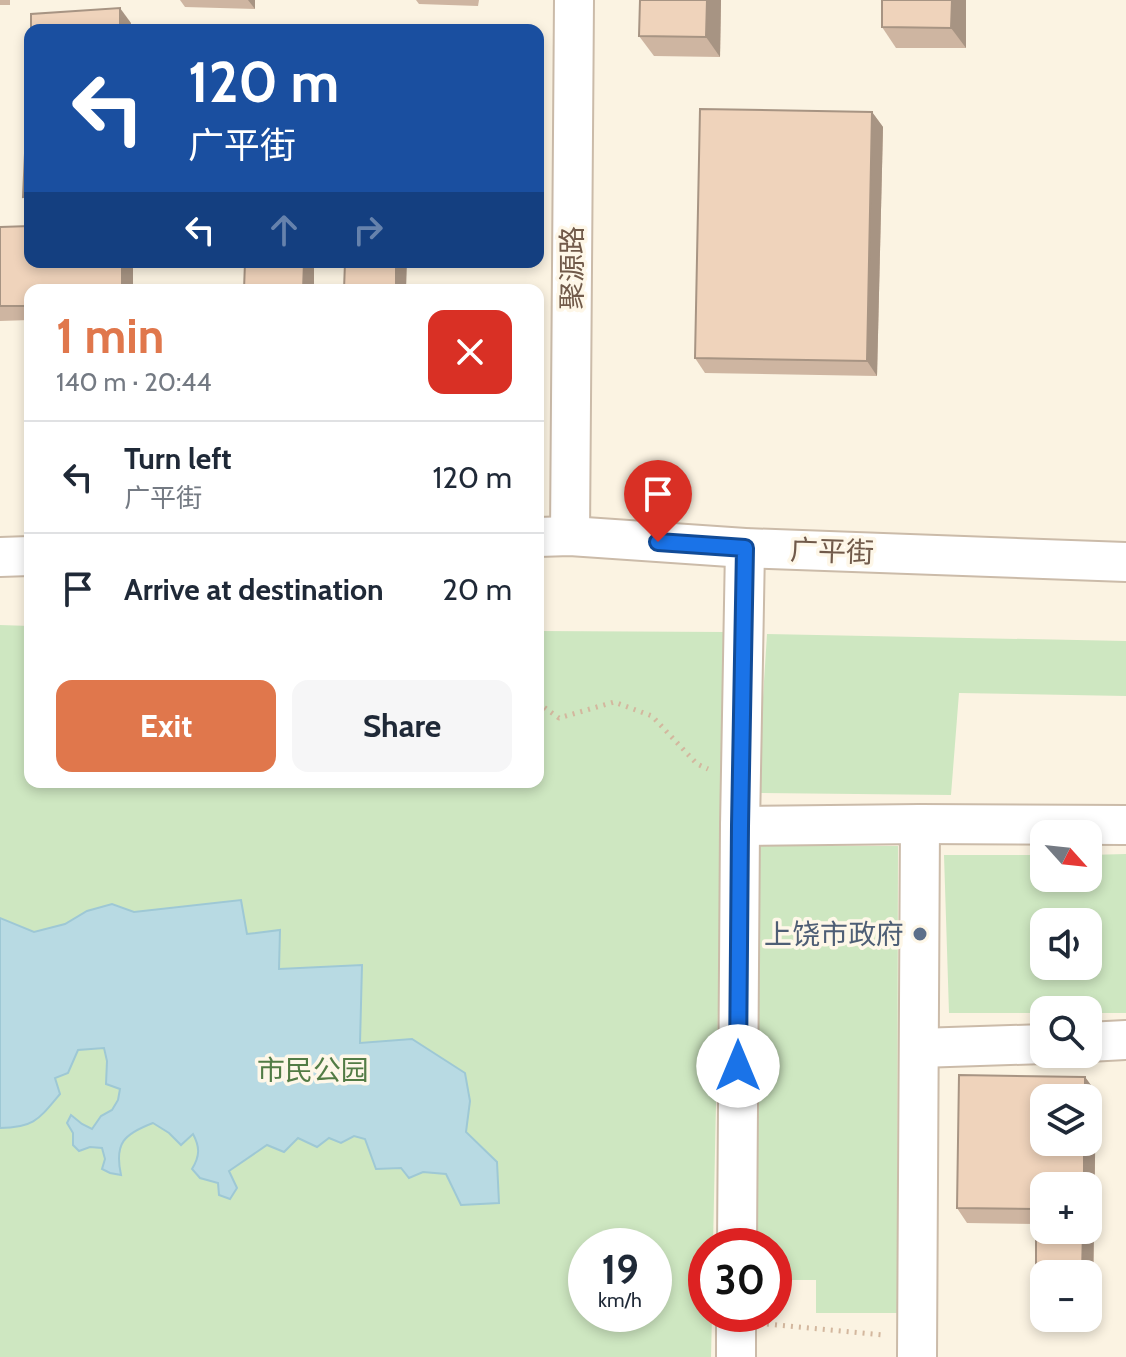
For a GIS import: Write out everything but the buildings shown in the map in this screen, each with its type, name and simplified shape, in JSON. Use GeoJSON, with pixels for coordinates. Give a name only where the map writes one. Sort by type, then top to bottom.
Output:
{"type":"FeatureCollection","features":[{"type":"Feature","properties":{"kind":"street","name":"聚源路"},"geometry":{"type":"LineString","coordinates":[[554,536],[574,0]]}},
{"type":"Feature","properties":{"kind":"street","name":"广平街"},"geometry":{"type":"LineString","coordinates":[[554,536],[745,548],[1126,562]]}},
{"type":"Feature","properties":{"kind":"street"},"geometry":{"type":"LineString","coordinates":[[737,1228],[745,548]]}},
{"type":"Feature","properties":{"kind":"street"},"geometry":{"type":"LineString","coordinates":[[0,557],[24,556]]}},
{"type":"Feature","properties":{"kind":"street"},"geometry":{"type":"LineString","coordinates":[[917,1348],[920,824]]}},
{"type":"Feature","properties":{"kind":"street"},"geometry":{"type":"LineString","coordinates":[[740,826],[1126,825]]}},
{"type":"Feature","properties":{"kind":"street"},"geometry":{"type":"LineString","coordinates":[[1102,1041],[1126,1040]]}},
{"type":"Feature","properties":{"kind":"street"},"geometry":{"type":"LineString","coordinates":[[919,1048],[1030,1044]]}},
{"type":"Feature","properties":{"kind":"path"},"geometry":{"type":"LineString","coordinates":[[544,707],[559,718],[614,702],[652,716],[697,764],[741,786]]}},
{"type":"Feature","properties":{"kind":"path"},"geometry":{"type":"LineString","coordinates":[[756,1332],[917,1348]]}},
{"type":"Feature","properties":{"kind":"green space","name":"市民公园"},"geometry":{"type":"Polygon","coordinates":[[[0,625],[24,626],[24,788],[544,788],[544,631],[726,632],[713,1228],[688,1228],[688,1332],[712,1332],[711,1357],[0,1357],[0,625]]]}},
{"type":"Feature","properties":{"kind":"green space"},"geometry":{"type":"Polygon","coordinates":[[[767,634],[1126,641],[1126,696],[959,693],[951,795],[757,793],[767,634]]]}},
{"type":"Feature","properties":{"kind":"green space"},"geometry":{"type":"Polygon","coordinates":[[[752,846],[898,846],[897,1313],[816,1313],[816,1280],[792,1280],[792,1228],[751,1228],[752,846]]]}},
{"type":"Feature","properties":{"kind":"green space"},"geometry":{"type":"Polygon","coordinates":[[[1126,854],[1126,1013],[1102,1013],[1102,996],[1030,996],[1030,1013],[949,1013],[944,855],[1030,855],[1030,892],[1102,892],[1102,855],[1126,854]]]}},
{"type":"Feature","properties":{"kind":"water"},"geometry":{"type":"Polygon","coordinates":[[[241,900],[247,934],[280,930],[279,969],[362,965],[360,1043],[412,1039],[465,1073],[470,1101],[466,1132],[497,1162],[499,1203],[461,1205],[446,1174],[423,1172],[409,1178],[401,1168],[376,1169],[365,1139],[354,1136],[341,1143],[329,1138],[317,1147],[298,1138],[284,1152],[267,1145],[229,1171],[237,1188],[230,1199],[219,1195],[218,1183],[200,1178],[192,1169],[198,1152],[193,1134],[181,1145],[153,1123],[128,1136],[120,1147],[121,1175],[110,1173],[102,1169],[105,1159],[102,1148],[90,1147],[79,1151],[73,1145],[73,1133],[67,1123],[71,1115],[92,1129],[118,1100],[120,1089],[106,1084],[104,1048],[78,1050],[68,1073],[55,1078],[60,1094],[35,1120],[21,1126],[0,1128],[0,918],[34,932],[65,924],[87,911],[112,904],[134,912],[241,900]]]}},
{"type":"Feature","properties":{"kind":"place","name":"上饶市政府"},"geometry":{"type":"Point","coordinates":[920,934]}},
{"type":"Feature","properties":{"kind":"route"},"geometry":{"type":"LineString","coordinates":[[658,542],[745,548],[738,1066]]}}]}
